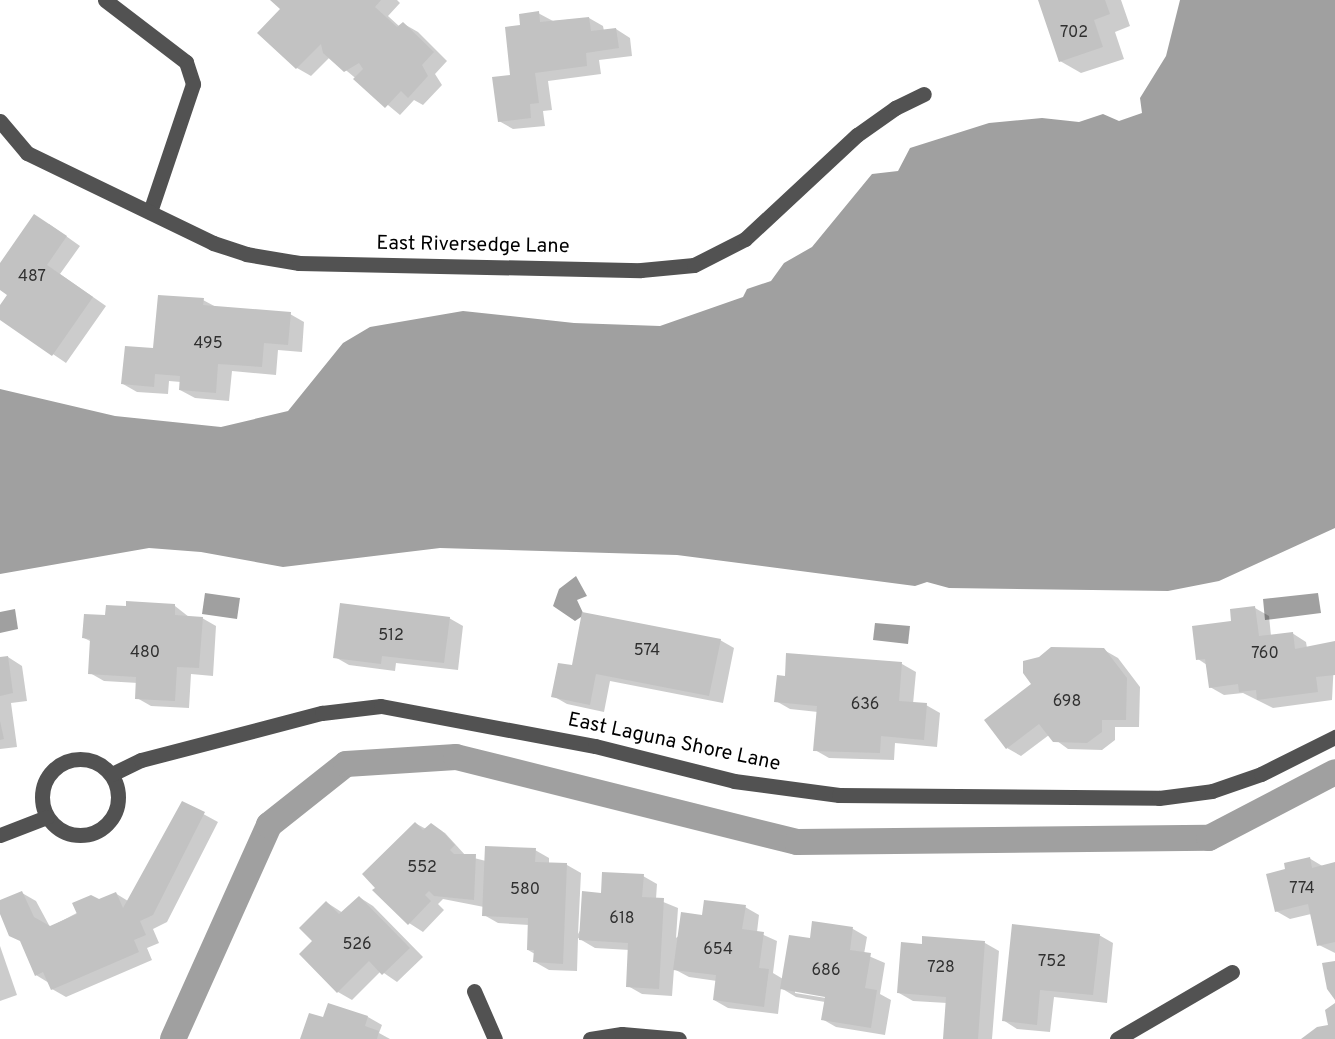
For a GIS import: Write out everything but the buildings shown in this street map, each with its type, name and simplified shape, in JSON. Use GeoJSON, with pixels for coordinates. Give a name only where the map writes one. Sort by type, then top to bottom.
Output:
{"type":"FeatureCollection","features":[{"type":"Feature","properties":{"kind":"street"},"geometry":{"type":"LineString","coordinates":[[105,0],[186,62],[193,84],[150,212]]}},
{"type":"Feature","properties":{"kind":"street","name":"East Riversedge Lane"},"geometry":{"type":"LineString","coordinates":[[0,121],[27,153],[150,212],[246,254],[299,263],[641,270],[694,265],[745,239],[857,135],[895,108],[924,94]]}},
{"type":"Feature","properties":{"kind":"street","name":"East Laguna Shore Lane"},"geometry":{"type":"LineString","coordinates":[[112,774],[141,760],[322,713],[381,706],[596,746],[734,781],[839,795],[1159,798],[1212,791],[1261,774],[1335,737]]}},
{"type":"Feature","properties":{"kind":"street"},"geometry":{"type":"LineString","coordinates":[[78,758],[91,759],[112,774],[119,797],[114,815],[102,829],[78,835],[56,826],[47,817],[42,791],[54,769],[78,758]]}},
{"type":"Feature","properties":{"kind":"street"},"geometry":{"type":"LineString","coordinates":[[0,835],[47,817]]}},
{"type":"Feature","properties":{"kind":"street"},"geometry":{"type":"LineString","coordinates":[[1117,1039],[1232,972]]}},
{"type":"Feature","properties":{"kind":"street"},"geometry":{"type":"LineString","coordinates":[[474,991],[495,1039]]}},
{"type":"Feature","properties":{"kind":"street"},"geometry":{"type":"LineString","coordinates":[[590,1039],[622,1034],[679,1039]]}},
{"type":"Feature","properties":{"kind":"shaded area"},"geometry":{"type":"Polygon","coordinates":[[[1180,0],[1335,0],[1335,528],[1219,581],[1168,591],[949,588],[927,582],[915,586],[677,555],[440,548],[283,567],[201,552],[149,548],[0,574],[0,389],[115,416],[221,427],[288,411],[343,343],[370,327],[463,311],[574,323],[660,326],[743,297],[747,289],[771,281],[784,263],[812,247],[872,174],[898,171],[910,148],[989,123],[1042,118],[1079,122],[1103,114],[1119,121],[1142,113],[1140,98],[1166,56],[1180,0]]]}},
{"type":"Feature","properties":{"kind":"shaded area"},"geometry":{"type":"Polygon","coordinates":[[[576,576],[587,596],[577,600],[584,615],[575,621],[553,606],[559,589],[576,576]]]}},
{"type":"Feature","properties":{"kind":"shaded area"},"geometry":{"type":"Polygon","coordinates":[[[205,593],[240,598],[237,619],[202,614],[205,593]]]}},
{"type":"Feature","properties":{"kind":"shaded area"},"geometry":{"type":"Polygon","coordinates":[[[1318,593],[1321,613],[1265,620],[1263,599],[1318,593]]]}},
{"type":"Feature","properties":{"kind":"shaded area"},"geometry":{"type":"Polygon","coordinates":[[[15,609],[18,629],[0,633],[0,612],[15,609]]]}},
{"type":"Feature","properties":{"kind":"shaded area"},"geometry":{"type":"Polygon","coordinates":[[[875,623],[910,626],[908,644],[873,640],[875,623]]]}},
{"type":"Feature","properties":{"kind":"waterway"},"geometry":{"type":"LineString","coordinates":[[173,1039],[269,825],[346,764],[456,757],[797,842],[1209,838],[1335,772]]}}]}
